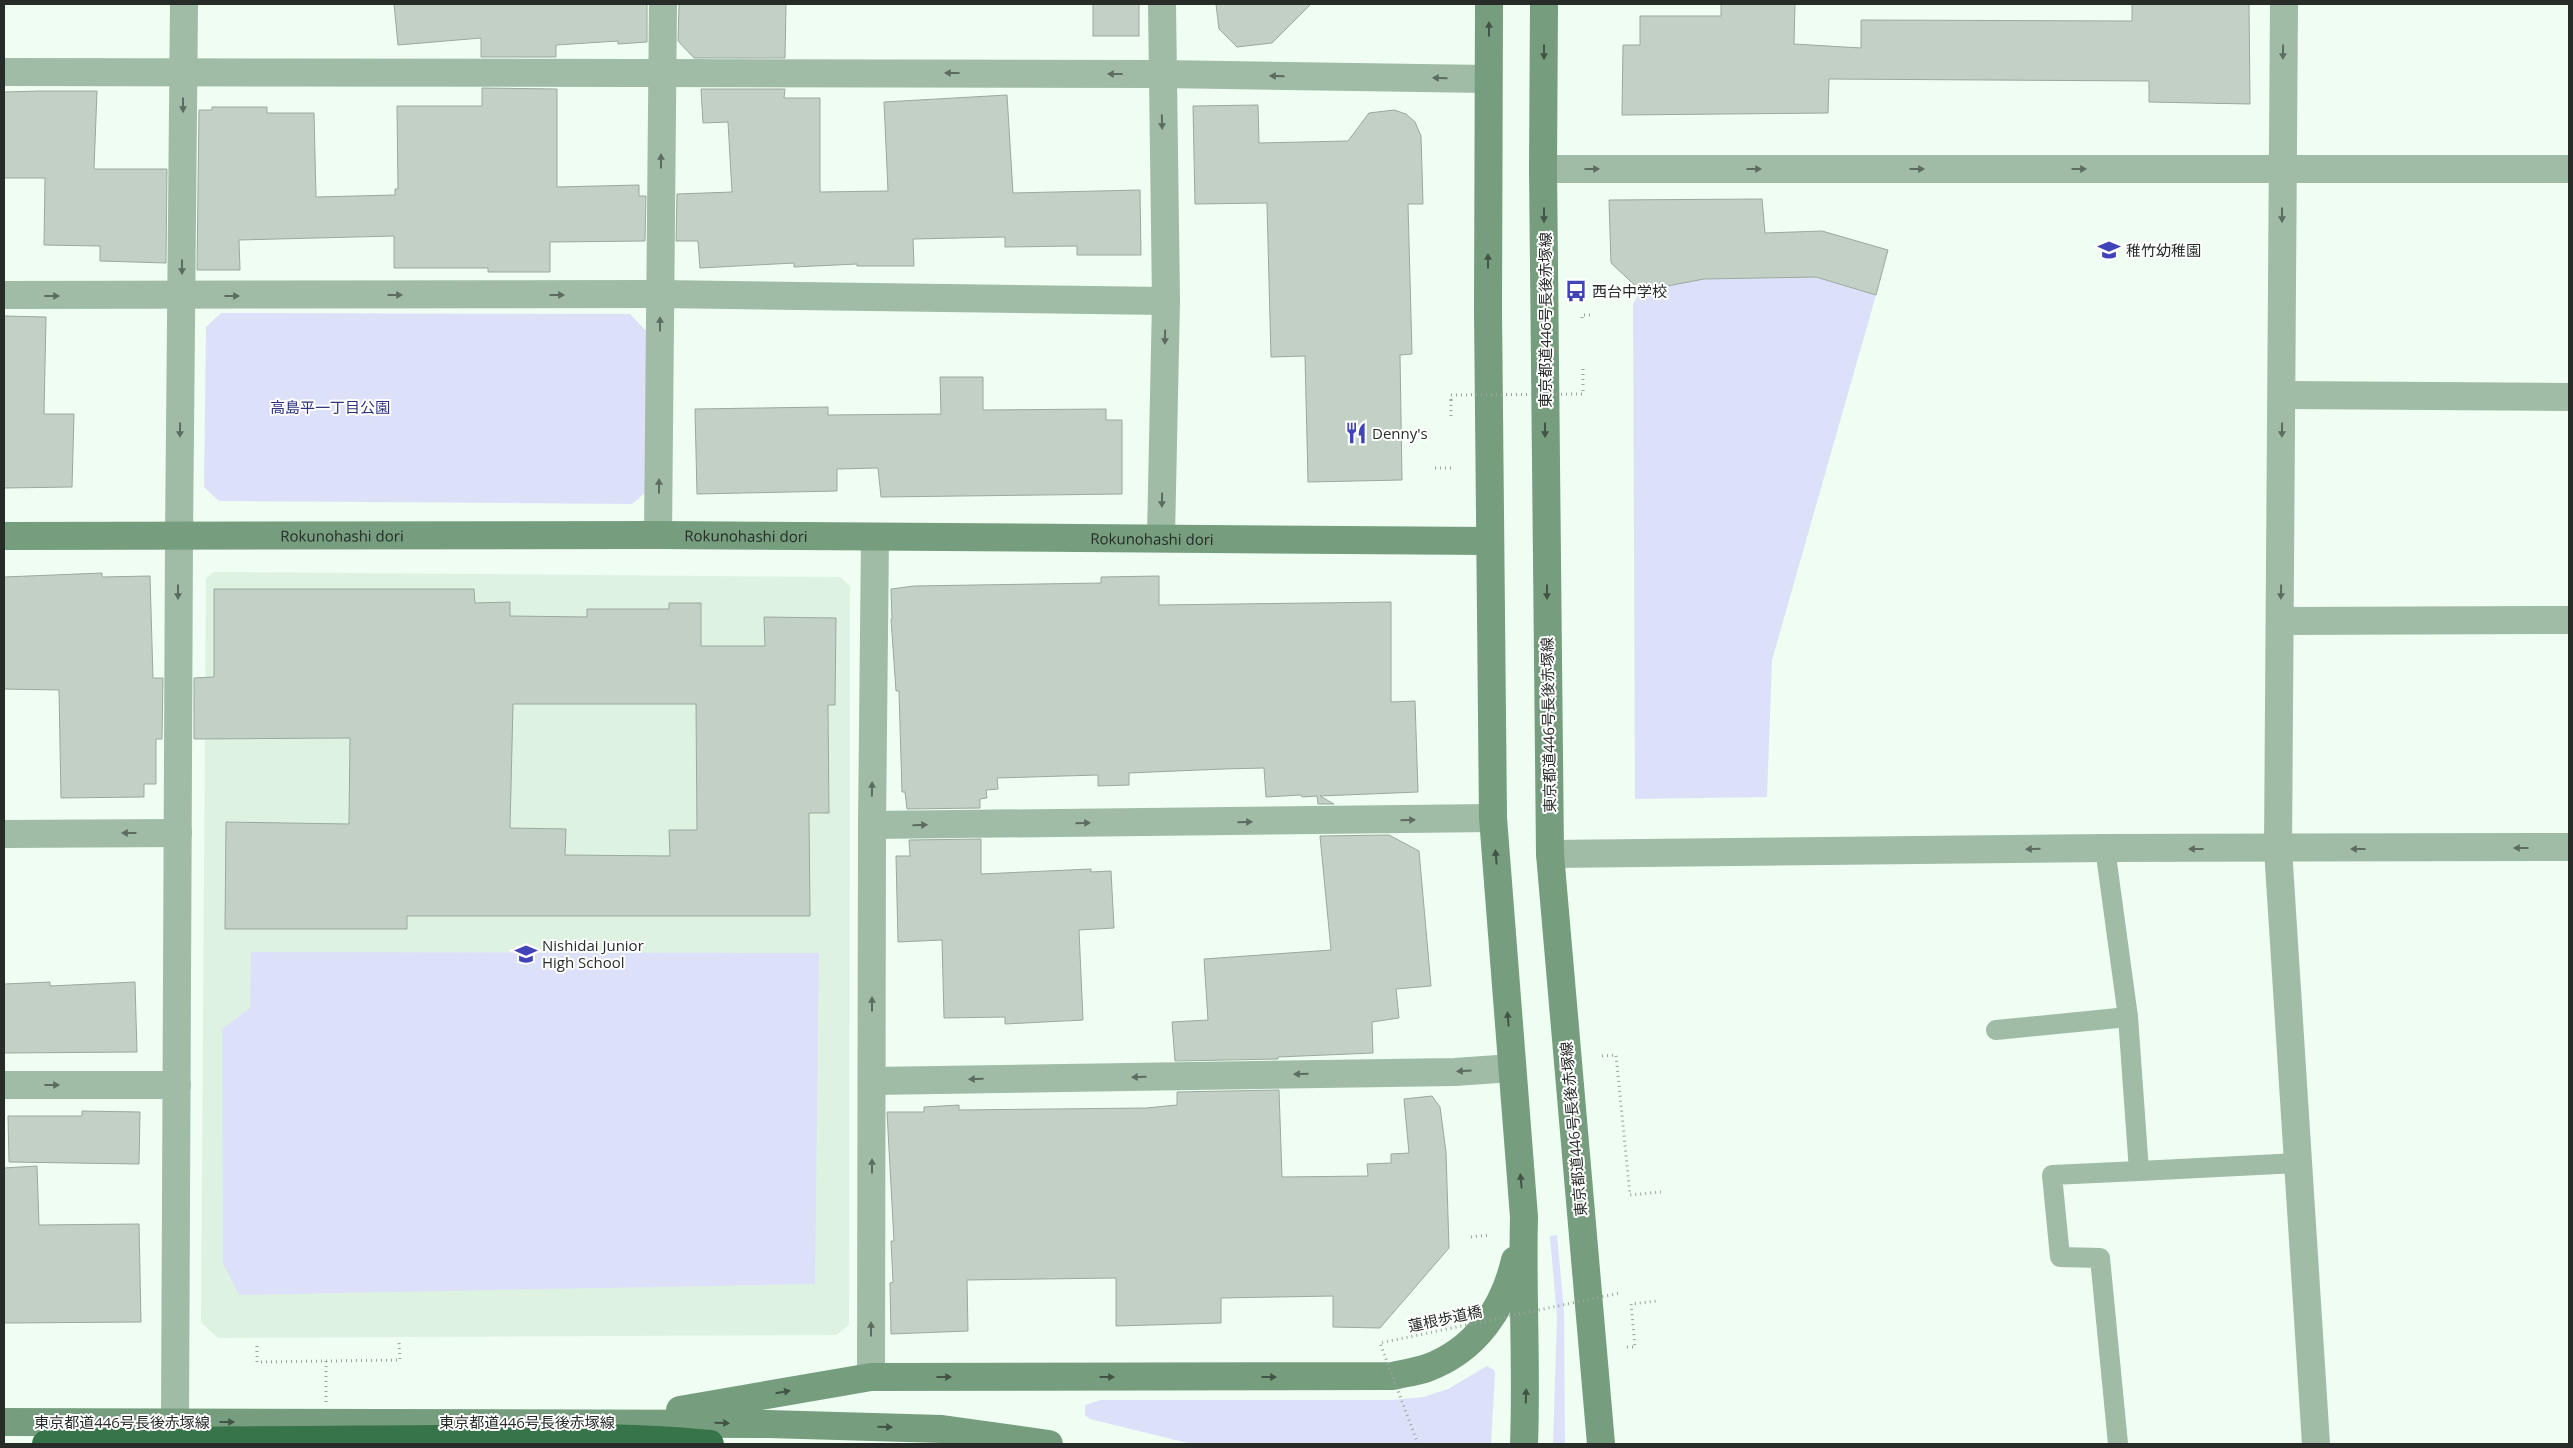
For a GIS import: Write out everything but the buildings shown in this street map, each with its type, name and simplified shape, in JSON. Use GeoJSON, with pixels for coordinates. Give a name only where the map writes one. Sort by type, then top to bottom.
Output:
{"type":"FeatureCollection","features":[{"type":"Feature","properties":{"kind":"highway"},"geometry":{"type":"LineString","coordinates":[[46,1444],[176,1440],[470,1439],[615,1439],[710,1444]]}},
{"type":"Feature","properties":{"kind":"main road"},"geometry":{"type":"LineString","coordinates":[[1489,4],[1489,541],[1493,818],[1524,1217],[1523,1276],[1527,1372],[1524,1444]]}},
{"type":"Feature","properties":{"kind":"main road","name":"東京都道446号長後赤塚線"},"geometry":{"type":"LineString","coordinates":[[1544,4],[1543,168],[1550,854],[1601,1444]]}},
{"type":"Feature","properties":{"kind":"main road","name":"Rokunohashi dori"},"geometry":{"type":"LineString","coordinates":[[4,536],[658,535],[1489,541]]}},
{"type":"Feature","properties":{"kind":"main road"},"geometry":{"type":"LineString","coordinates":[[614,1422],[870,1377],[1393,1376],[1427,1368],[1452,1355],[1478,1336],[1494,1315],[1506,1292],[1524,1217]]}},
{"type":"Feature","properties":{"kind":"main road","name":"東京都道446号長後赤塚線"},"geometry":{"type":"LineString","coordinates":[[4,1422],[614,1422],[942,1429],[1049,1444]]}},
{"type":"Feature","properties":{"kind":"street"},"geometry":{"type":"LineString","coordinates":[[175,1422],[178,536],[184,4]]}},
{"type":"Feature","properties":{"kind":"street"},"geometry":{"type":"LineString","coordinates":[[658,535],[663,4]]}},
{"type":"Feature","properties":{"kind":"street"},"geometry":{"type":"LineString","coordinates":[[1161,538],[1166,301],[1161,74],[1162,4]]}},
{"type":"Feature","properties":{"kind":"street"},"geometry":{"type":"LineString","coordinates":[[2284,4],[2278,849],[2316,1444]]}},
{"type":"Feature","properties":{"kind":"street"},"geometry":{"type":"LineString","coordinates":[[4,72],[184,74],[662,72],[1161,74],[1488,79]]}},
{"type":"Feature","properties":{"kind":"street"},"geometry":{"type":"LineString","coordinates":[[1543,168],[2569,169]]}},
{"type":"Feature","properties":{"kind":"street"},"geometry":{"type":"LineString","coordinates":[[4,295],[660,294],[1166,301]]}},
{"type":"Feature","properties":{"kind":"street"},"geometry":{"type":"LineString","coordinates":[[2282,395],[2569,397]]}},
{"type":"Feature","properties":{"kind":"street"},"geometry":{"type":"LineString","coordinates":[[870,1377],[875,537]]}},
{"type":"Feature","properties":{"kind":"street"},"geometry":{"type":"LineString","coordinates":[[2280,621],[2569,620]]}},
{"type":"Feature","properties":{"kind":"street"},"geometry":{"type":"LineString","coordinates":[[872,825],[1493,818]]}},
{"type":"Feature","properties":{"kind":"street"},"geometry":{"type":"LineString","coordinates":[[4,834],[178,833]]}},
{"type":"Feature","properties":{"kind":"street"},"geometry":{"type":"LineString","coordinates":[[1550,854],[2106,848],[2569,848]]}},
{"type":"Feature","properties":{"kind":"street"},"geometry":{"type":"LineString","coordinates":[[872,1081],[1455,1072],[1512,1068]]}},
{"type":"Feature","properties":{"kind":"street"},"geometry":{"type":"LineString","coordinates":[[4,1086],[177,1084]]}},
{"type":"Feature","properties":{"kind":"lane"},"geometry":{"type":"LineString","coordinates":[[2106,848],[2128,1017],[2139,1171]]}},
{"type":"Feature","properties":{"kind":"lane"},"geometry":{"type":"LineString","coordinates":[[1996,1030],[2128,1017]]}},
{"type":"Feature","properties":{"kind":"lane"},"geometry":{"type":"LineString","coordinates":[[2118,1444],[2100,1258],[2060,1257],[2052,1175],[2298,1164]]}},
{"type":"Feature","properties":{"kind":"path"},"geometry":{"type":"LineString","coordinates":[[1582,320],[1582,315],[1590,315]]}},
{"type":"Feature","properties":{"kind":"path"},"geometry":{"type":"LineString","coordinates":[[1451,400],[1451,395],[1583,394],[1583,388]]}},
{"type":"Feature","properties":{"kind":"path"},"geometry":{"type":"LineString","coordinates":[[1435,468],[1452,468],[1452,462]]}},
{"type":"Feature","properties":{"kind":"path"},"geometry":{"type":"LineString","coordinates":[[1626,1157],[1630,1195],[1661,1192]]}},
{"type":"Feature","properties":{"kind":"path"},"geometry":{"type":"LineString","coordinates":[[1472,1237],[1490,1235],[1491,1244]]}},
{"type":"Feature","properties":{"kind":"path","name":"蓮根歩道橋"},"geometry":{"type":"LineString","coordinates":[[1418,1444],[1380,1343],[1620,1292]]}},
{"type":"Feature","properties":{"kind":"path"},"geometry":{"type":"LineString","coordinates":[[1635,1342],[1631,1304],[1657,1301]]}},
{"type":"Feature","properties":{"kind":"path"},"geometry":{"type":"LineString","coordinates":[[257,1346],[256,1362],[400,1360],[399,1343]]}},
{"type":"Feature","properties":{"kind":"shaded area","name":"Nishidai Junior High School"},"geometry":{"type":"Polygon","coordinates":[[[213,572],[840,577],[850,586],[849,1325],[836,1335],[218,1338],[201,1322],[206,579],[213,572]]]}},
{"type":"Feature","properties":{"kind":"green space"},"geometry":{"type":"Polygon","coordinates":[[[1816,277],[1876,295],[1772,660],[1767,797],[1635,799],[1633,304],[1641,291],[1704,279],[1816,277]]]}},
{"type":"Feature","properties":{"kind":"green space","name":"高島平一丁目公園"},"geometry":{"type":"Polygon","coordinates":[[[221,313],[630,314],[648,333],[645,493],[632,504],[219,501],[204,487],[206,327],[221,313]]]}},
{"type":"Feature","properties":{"kind":"green space"},"geometry":{"type":"Polygon","coordinates":[[[251,952],[819,953],[815,1284],[239,1295],[223,1263],[222,1029],[250,1008],[251,952]]]}},
{"type":"Feature","properties":{"kind":"green space"},"geometry":{"type":"Polygon","coordinates":[[[1557,1235],[1564,1311],[1565,1444],[1553,1444],[1557,1318],[1550,1236],[1557,1235]]]}},
{"type":"Feature","properties":{"kind":"green space"},"geometry":{"type":"Polygon","coordinates":[[[1487,1366],[1494,1370],[1495,1374],[1491,1444],[1192,1444],[1090,1419],[1085,1415],[1085,1405],[1101,1400],[1393,1400],[1423,1397],[1448,1389],[1487,1366]]]}},
{"type":"Feature","properties":{"kind":"place","name":"稚竹幼稚園"},"geometry":{"type":"Point","coordinates":[2109,250]}},
{"type":"Feature","properties":{"kind":"place","name":"西台中学校"},"geometry":{"type":"Point","coordinates":[1576,291]}},
{"type":"Feature","properties":{"kind":"place","name":"Denny's"},"geometry":{"type":"Point","coordinates":[1356,433]}},
{"type":"Feature","properties":{"kind":"place","name":"Nishidai Junior High School"},"geometry":{"type":"Point","coordinates":[526,954]}}]}
